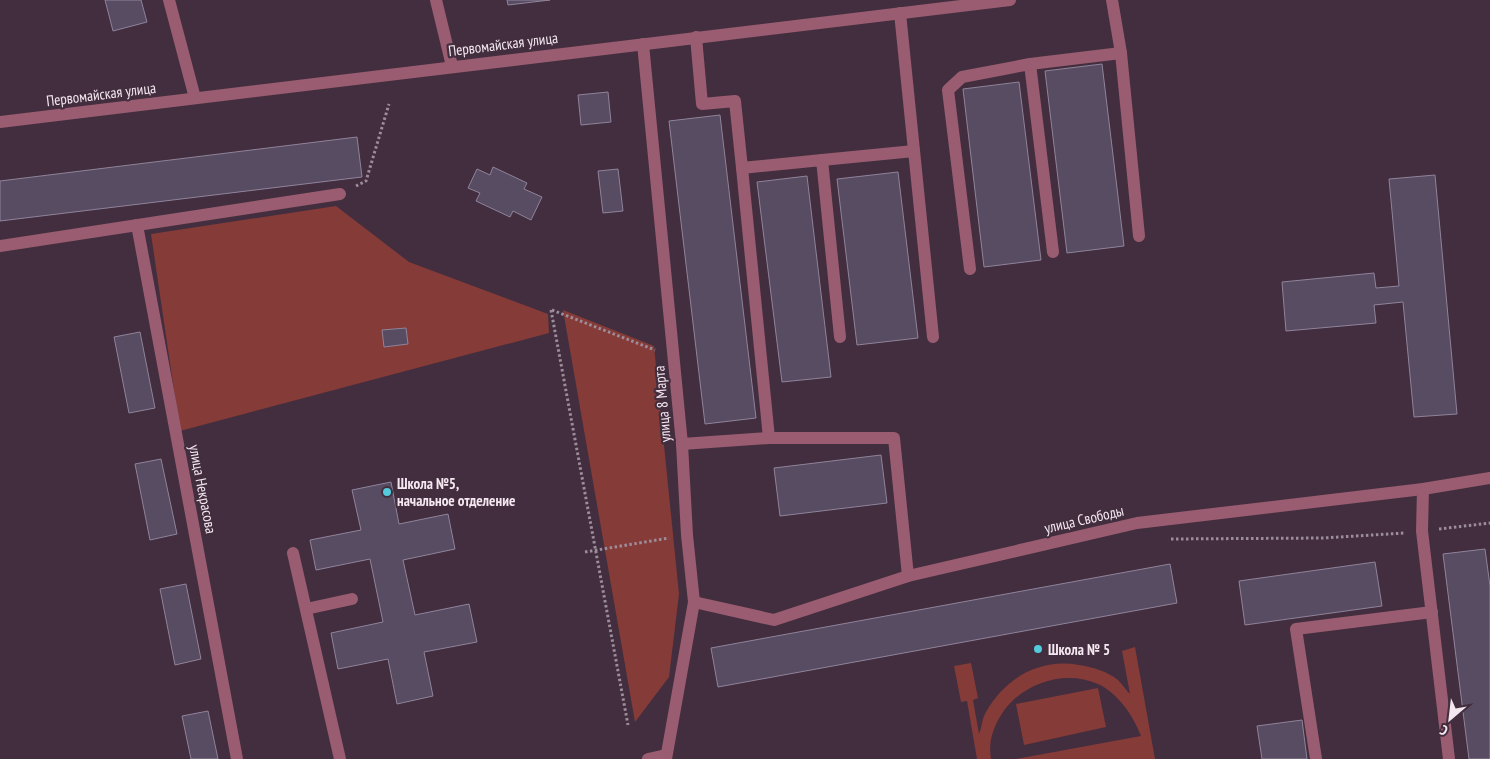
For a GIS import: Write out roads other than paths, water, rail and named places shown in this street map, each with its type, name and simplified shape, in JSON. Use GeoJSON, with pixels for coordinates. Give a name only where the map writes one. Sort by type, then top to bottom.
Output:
{"type":"FeatureCollection","features":[{"type":"Feature","properties":{"kind":"street"},"geometry":{"type":"LineString","coordinates":[[169,0],[195,98]]}},
{"type":"Feature","properties":{"kind":"street"},"geometry":{"type":"LineString","coordinates":[[436,0],[452,66]]}},
{"type":"Feature","properties":{"kind":"street","name":"Первомайская улица"},"geometry":{"type":"LineString","coordinates":[[0,122],[1010,0]]}},
{"type":"Feature","properties":{"kind":"street"},"geometry":{"type":"LineString","coordinates":[[1112,0],[1121,54],[1139,236]]}},
{"type":"Feature","properties":{"kind":"street"},"geometry":{"type":"LineString","coordinates":[[900,13],[933,337]]}},
{"type":"Feature","properties":{"kind":"street"},"geometry":{"type":"LineString","coordinates":[[696,37],[702,104],[735,101],[769,438]]}},
{"type":"Feature","properties":{"kind":"street","name":"улица 8 Марта"},"geometry":{"type":"LineString","coordinates":[[643,44],[682,444],[687,535],[694,602],[666,757]]}},
{"type":"Feature","properties":{"kind":"street"},"geometry":{"type":"LineString","coordinates":[[970,269],[948,90],[962,77],[1030,64],[1121,54]]}},
{"type":"Feature","properties":{"kind":"street"},"geometry":{"type":"LineString","coordinates":[[1030,64],[1053,252]]}},
{"type":"Feature","properties":{"kind":"street"},"geometry":{"type":"LineString","coordinates":[[742,168],[914,151]]}},
{"type":"Feature","properties":{"kind":"street"},"geometry":{"type":"LineString","coordinates":[[822,160],[840,337]]}},
{"type":"Feature","properties":{"kind":"street"},"geometry":{"type":"LineString","coordinates":[[0,246],[340,194]]}},
{"type":"Feature","properties":{"kind":"street","name":"улица Некрасова"},"geometry":{"type":"LineString","coordinates":[[137,225],[237,759]]}},
{"type":"Feature","properties":{"kind":"street"},"geometry":{"type":"LineString","coordinates":[[682,444],[769,438],[894,438],[908,576]]}},
{"type":"Feature","properties":{"kind":"street","name":"улица Свободы"},"geometry":{"type":"LineString","coordinates":[[694,602],[774,620],[908,576],[1137,523],[1423,489],[1490,478]]}},
{"type":"Feature","properties":{"kind":"street"},"geometry":{"type":"LineString","coordinates":[[1423,489],[1422,531],[1448,759]]}},
{"type":"Feature","properties":{"kind":"street"},"geometry":{"type":"LineString","coordinates":[[293,553],[340,759]]}},
{"type":"Feature","properties":{"kind":"street"},"geometry":{"type":"LineString","coordinates":[[306,609],[352,598]]}},
{"type":"Feature","properties":{"kind":"street"},"geometry":{"type":"LineString","coordinates":[[1316,759],[1296,629],[1432,612]]}},
{"type":"Feature","properties":{"kind":"street"},"geometry":{"type":"LineString","coordinates":[[648,759],[666,757]]}},
{"type":"Feature","properties":{"kind":"place","name":"Школа №5, начальное отделение"},"geometry":{"type":"Point","coordinates":[387,492]}},
{"type":"Feature","properties":{"kind":"place","name":"Школа № 5"},"geometry":{"type":"Point","coordinates":[1038,649]}}]}
